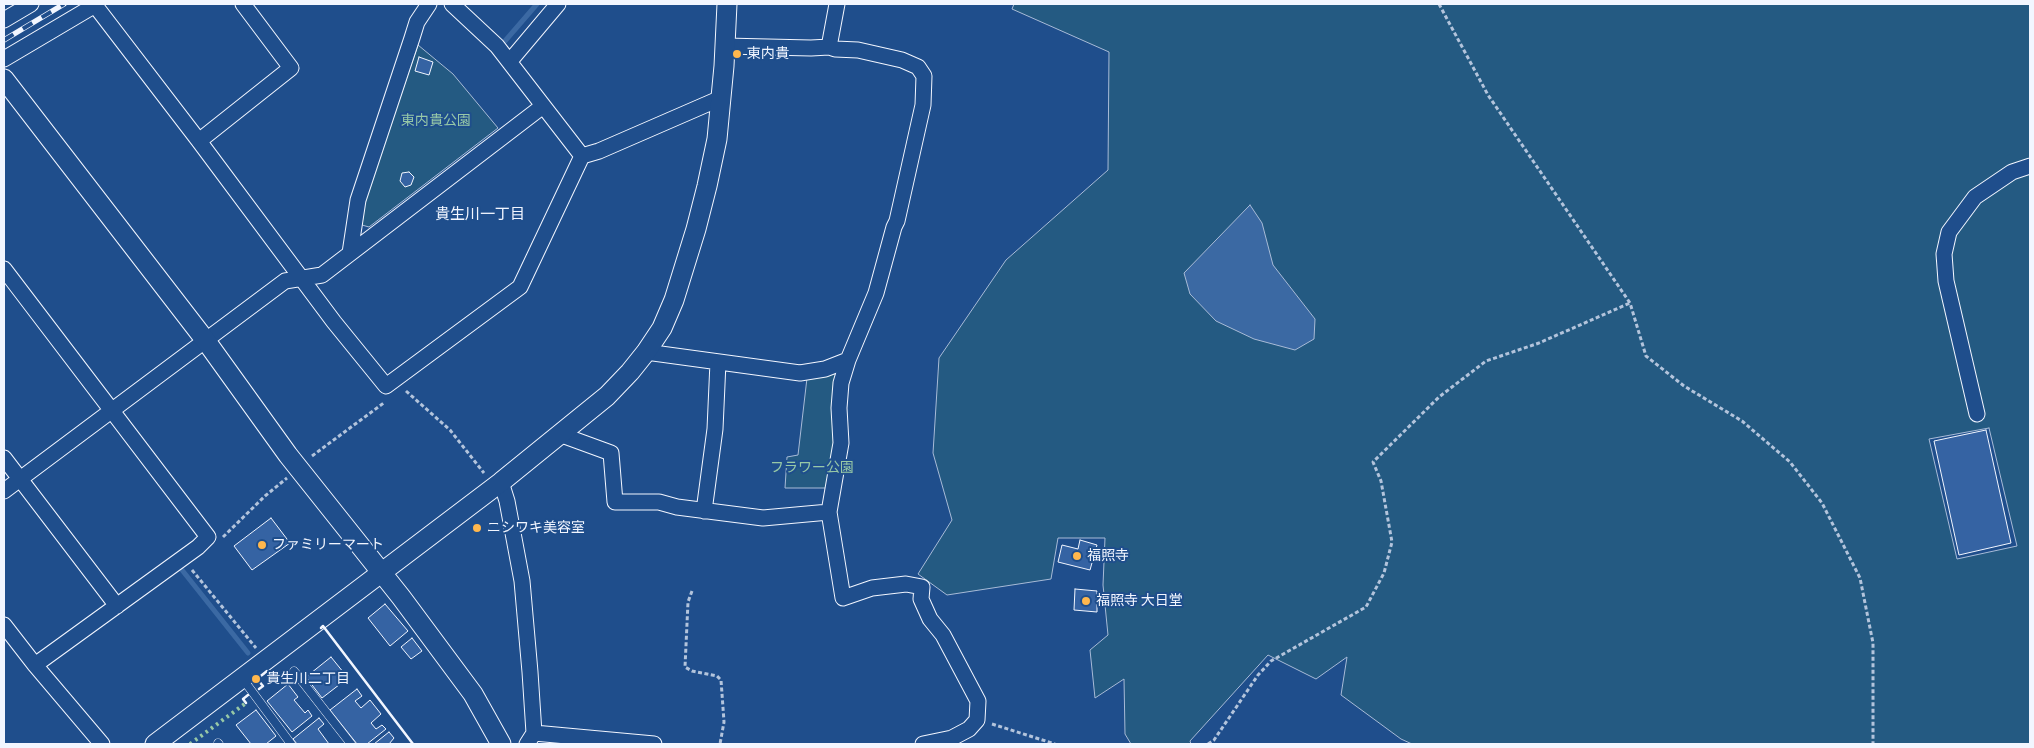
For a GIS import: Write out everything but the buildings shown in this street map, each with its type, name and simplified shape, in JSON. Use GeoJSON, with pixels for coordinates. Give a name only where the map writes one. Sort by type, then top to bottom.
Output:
{"type":"FeatureCollection","features":[{"type":"Feature","properties":{"kind":"street"},"geometry":{"type":"LineString","coordinates":[[4,20],[31,4]]}},
{"type":"Feature","properties":{"kind":"street"},"geometry":{"type":"LineString","coordinates":[[4,59],[95,4],[334,322],[391,382],[520,287],[582,156],[599,151],[721,98]]}},
{"type":"Feature","properties":{"kind":"street"},"geometry":{"type":"LineString","coordinates":[[199,141],[291,68],[243,4]]}},
{"type":"Feature","properties":{"kind":"street"},"geometry":{"type":"LineString","coordinates":[[350,253],[358,200],[417,22],[429,4]]}},
{"type":"Feature","properties":{"kind":"street"},"geometry":{"type":"LineString","coordinates":[[452,4],[497,46],[510,61],[582,156]]}},
{"type":"Feature","properties":{"kind":"street"},"geometry":{"type":"LineString","coordinates":[[510,61],[558,4]]}},
{"type":"Feature","properties":{"kind":"street"},"geometry":{"type":"LineString","coordinates":[[155,744],[498,484],[607,396],[646,352],[662,328],[674,300],[696,229],[717,140],[727,4]]}},
{"type":"Feature","properties":{"kind":"street"},"geometry":{"type":"LineString","coordinates":[[829,46],[837,4]]}},
{"type":"Feature","properties":{"kind":"street"},"geometry":{"type":"LineString","coordinates":[[725,46],[811,48],[829,46],[835,49],[865,52],[902,60],[918,67],[924,76],[923,105],[897,221],[876,293],[848,360],[841,384],[839,408],[841,443],[829,512],[843,598],[872,588],[906,584],[922,588],[921,599],[930,619],[943,635],[976,694],[978,701],[977,720],[969,729],[952,738],[923,744]]}},
{"type":"Feature","properties":{"kind":"street"},"geometry":{"type":"LineString","coordinates":[[4,79],[206,341],[288,455],[382,572],[473,694],[501,744]]}},
{"type":"Feature","properties":{"kind":"street"},"geometry":{"type":"LineString","coordinates":[[4,491],[286,281],[322,275],[543,106]]}},
{"type":"Feature","properties":{"kind":"street"},"geometry":{"type":"LineString","coordinates":[[1977,414],[1946,281],[1944,254],[1949,232],[1974,197],[2012,172],[2030,166]]}},
{"type":"Feature","properties":{"kind":"street"},"geometry":{"type":"LineString","coordinates":[[4,270],[208,536],[198,547],[35,665]]}},
{"type":"Feature","properties":{"kind":"street"},"geometry":{"type":"LineString","coordinates":[[646,352],[800,373],[825,369],[848,360]]}},
{"type":"Feature","properties":{"kind":"street"},"geometry":{"type":"LineString","coordinates":[[704,511],[715,430],[718,362]]}},
{"type":"Feature","properties":{"kind":"street"},"geometry":{"type":"LineString","coordinates":[[559,434],[611,452],[615,502],[659,502],[677,507],[763,518],[829,512]]}},
{"type":"Feature","properties":{"kind":"street"},"geometry":{"type":"LineString","coordinates":[[4,458],[117,606]]}},
{"type":"Feature","properties":{"kind":"street"},"geometry":{"type":"LineString","coordinates":[[498,484],[507,501],[522,581],[530,672],[530,739],[654,744]]}},
{"type":"Feature","properties":{"kind":"street"},"geometry":{"type":"LineString","coordinates":[[4,625],[102,744]]}},
{"type":"Feature","properties":{"kind":"lane"},"geometry":{"type":"LineString","coordinates":[[294,671],[350,744]]}},
{"type":"Feature","properties":{"kind":"lane"},"geometry":{"type":"LineString","coordinates":[[242,678],[290,744]]}},
{"type":"Feature","properties":{"kind":"path"},"geometry":{"type":"LineString","coordinates":[[1439,4],[1488,95],[1630,304],[1646,356],[1684,386],[1742,421],[1790,462],[1822,503],[1860,578],[1873,643],[1873,744]]}},
{"type":"Feature","properties":{"kind":"path"},"geometry":{"type":"LineString","coordinates":[[1208,744],[1214,740],[1258,675],[1271,661],[1366,607],[1384,573],[1392,542],[1381,481],[1373,462],[1440,397],[1486,360],[1539,343],[1630,304]]}},
{"type":"Feature","properties":{"kind":"path"},"geometry":{"type":"LineString","coordinates":[[309,458],[389,399],[391,382],[406,391],[450,430],[498,484]]}},
{"type":"Feature","properties":{"kind":"path"},"geometry":{"type":"LineString","coordinates":[[219,541],[265,496],[291,475]]}},
{"type":"Feature","properties":{"kind":"path"},"geometry":{"type":"LineString","coordinates":[[189,565],[260,653]]}},
{"type":"Feature","properties":{"kind":"path"},"geometry":{"type":"LineString","coordinates":[[692,591],[688,602],[685,667],[692,671],[717,676],[721,680],[724,722],[720,744]]}},
{"type":"Feature","properties":{"kind":"path"},"geometry":{"type":"LineString","coordinates":[[977,720],[1055,744]]}},
{"type":"Feature","properties":{"kind":"green space"},"geometry":{"type":"Polygon","coordinates":[[[1014,4],[2030,4],[2030,744],[1412,744],[1401,739],[1341,695],[1347,657],[1316,679],[1268,655],[1190,741],[1191,744],[1131,744],[1125,734],[1124,679],[1095,698],[1090,650],[1108,635],[1103,585],[1105,538],[1058,538],[1051,579],[947,595],[918,574],[952,520],[933,453],[939,358],[1006,260],[1108,170],[1109,52],[1012,9],[1014,4]],[[1989,428],[1929,439],[1957,559],[2017,546],[1989,428]]]}},
{"type":"Feature","properties":{"kind":"green space","name":"東内貴公園"},"geometry":{"type":"Polygon","coordinates":[[[418,45],[453,74],[498,128],[369,227],[362,225],[365,199],[418,45]]]}},
{"type":"Feature","properties":{"kind":"green space","name":"フラワー公園"},"geometry":{"type":"Polygon","coordinates":[[[837,370],[836,444],[830,488],[785,488],[787,457],[798,455],[807,378],[837,370]]]}},
{"type":"Feature","properties":{"kind":"shaded area"},"geometry":{"type":"Polygon","coordinates":[[[1250,205],[1262,223],[1273,265],[1315,319],[1314,339],[1295,350],[1254,339],[1216,321],[1190,294],[1184,273],[1250,205]]]}},
{"type":"Feature","properties":{"kind":"waterway"},"geometry":{"type":"LineString","coordinates":[[505,41],[537,4]]}},
{"type":"Feature","properties":{"kind":"waterway"},"geometry":{"type":"LineString","coordinates":[[182,570],[248,653]]}},
{"type":"Feature","properties":{"kind":"railway"},"geometry":{"type":"LineString","coordinates":[[4,40],[64,4]]}},
{"type":"Feature","properties":{"kind":"hedge"},"geometry":{"type":"LineString","coordinates":[[190,744],[246,703]]}},
{"type":"Feature","properties":{"kind":"wall"},"geometry":{"type":"LineString","coordinates":[[321,628],[323,626],[413,744]]}},
{"type":"Feature","properties":{"kind":"wall"},"geometry":{"type":"LineString","coordinates":[[259,689],[263,686],[257,679],[267,671]]}},
{"type":"Feature","properties":{"kind":"wall"},"geometry":{"type":"LineString","coordinates":[[246,703],[243,699],[248,695]]}},
{"type":"Feature","properties":{"kind":"place","name":"東内貴"},"geometry":{"type":"Point","coordinates":[737,54]}},
{"type":"Feature","properties":{"kind":"place","name":"ニシワキ美容室"},"geometry":{"type":"Point","coordinates":[477,528]}},
{"type":"Feature","properties":{"kind":"place","name":"ファミリーマート"},"geometry":{"type":"Point","coordinates":[262,545]}},
{"type":"Feature","properties":{"kind":"place","name":"福照寺"},"geometry":{"type":"Point","coordinates":[1077,556]}},
{"type":"Feature","properties":{"kind":"place","name":"福照寺 大日堂"},"geometry":{"type":"Point","coordinates":[1086,601]}},
{"type":"Feature","properties":{"kind":"place","name":"貴生川二丁目"},"geometry":{"type":"Point","coordinates":[256,679]}},
{"type":"Feature","properties":{"kind":"district","name":"貴生川一丁目"},"geometry":{"type":"Point","coordinates":[480,215]}}]}
